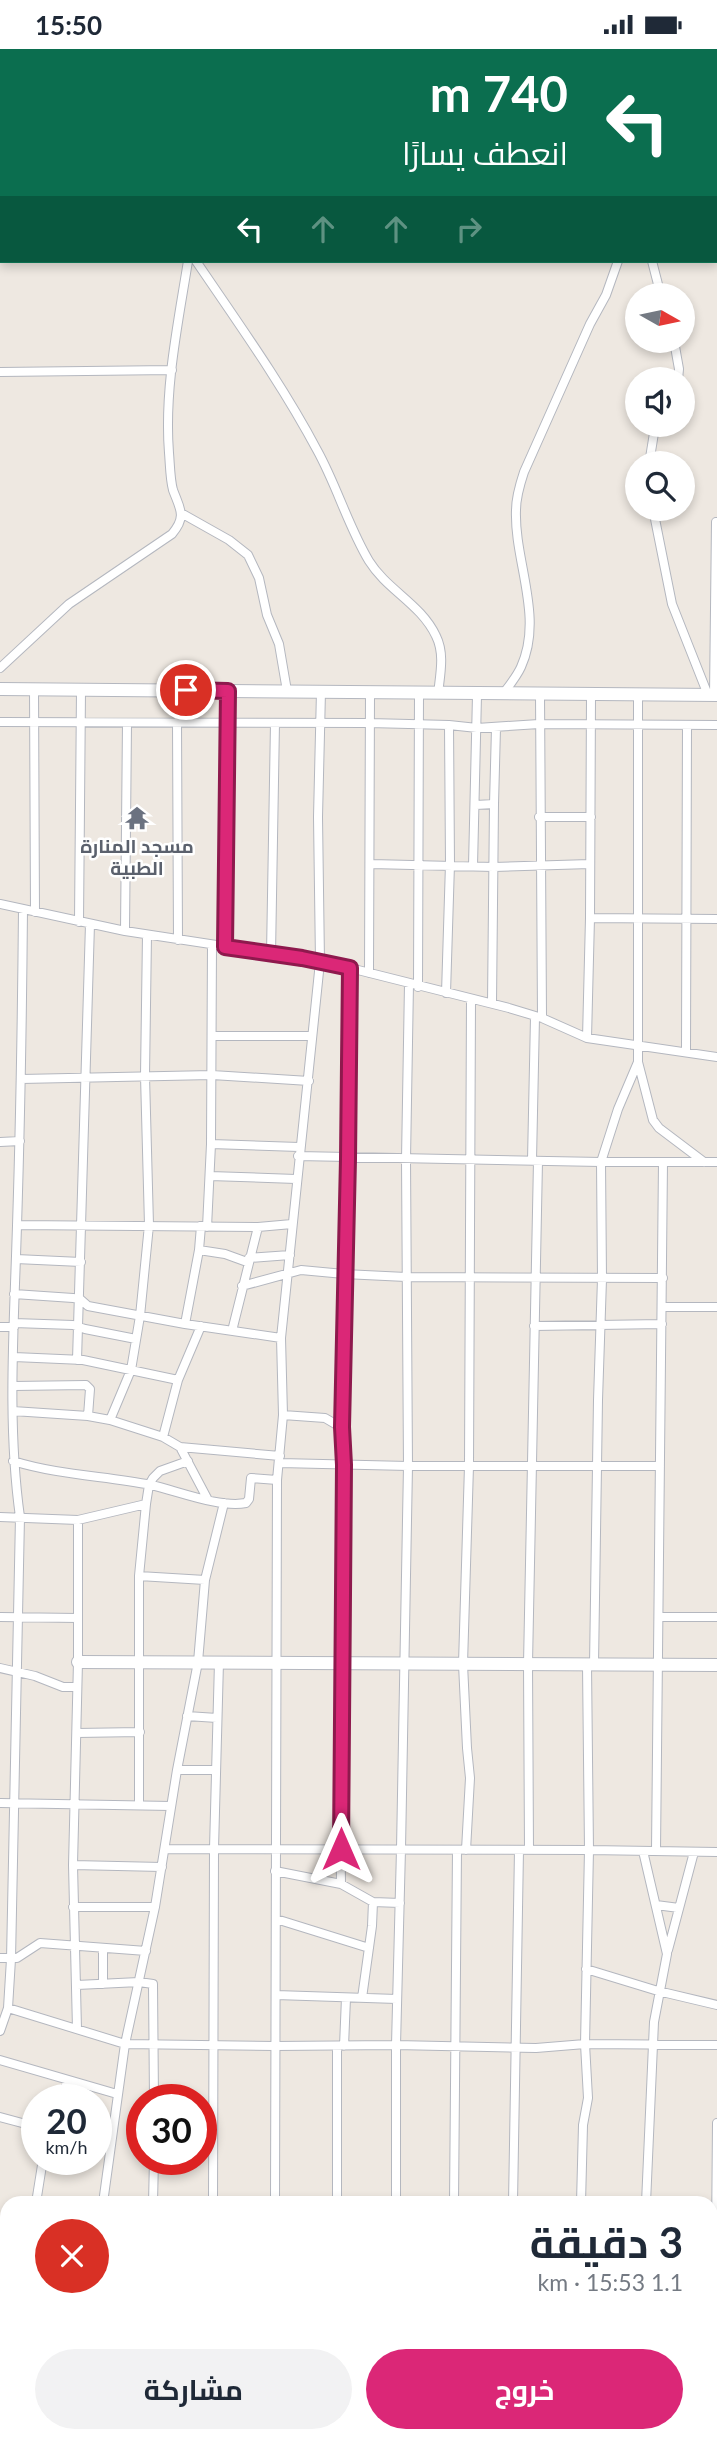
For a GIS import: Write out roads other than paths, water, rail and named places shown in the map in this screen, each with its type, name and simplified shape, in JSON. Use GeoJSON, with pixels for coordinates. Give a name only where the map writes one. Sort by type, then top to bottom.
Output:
{"type":"FeatureCollection","features":[{"type":"Feature","properties":{"kind":"street"},"geometry":{"type":"LineString","coordinates":[[0,668],[69,604],[172,534],[180,525],[179,502],[173,489],[167,415],[188,263]]}},
{"type":"Feature","properties":{"kind":"street"},"geometry":{"type":"LineString","coordinates":[[197,263],[295,409],[324,462],[358,542],[376,571],[418,609],[436,636],[442,653],[438,694]]}},
{"type":"Feature","properties":{"kind":"street"},"geometry":{"type":"LineString","coordinates":[[503,694],[521,667],[528,642],[530,618],[516,511],[518,491],[590,324],[606,295],[617,263]]}},
{"type":"Feature","properties":{"kind":"street"},"geometry":{"type":"LineString","coordinates":[[653,263],[658,283]]}},
{"type":"Feature","properties":{"kind":"street"},"geometry":{"type":"LineString","coordinates":[[0,372],[172,370]]}},
{"type":"Feature","properties":{"kind":"street"},"geometry":{"type":"LineString","coordinates":[[181,513],[229,540],[248,555],[259,579],[267,615],[279,644],[287,691]]}},
{"type":"Feature","properties":{"kind":"street"},"geometry":{"type":"LineString","coordinates":[[655,521],[672,604],[713,695]]}},
{"type":"Feature","properties":{"kind":"street"},"geometry":{"type":"LineString","coordinates":[[713,695],[716,522]]}},
{"type":"Feature","properties":{"kind":"street"},"geometry":{"type":"LineString","coordinates":[[34,688],[35,912]]}},
{"type":"Feature","properties":{"kind":"street"},"geometry":{"type":"LineString","coordinates":[[0,689],[713,695]]}},
{"type":"Feature","properties":{"kind":"street"},"geometry":{"type":"LineString","coordinates":[[79,922],[81,689]]}},
{"type":"Feature","properties":{"kind":"street"},"geometry":{"type":"LineString","coordinates":[[225,947],[228,691]]}},
{"type":"Feature","properties":{"kind":"street"},"geometry":{"type":"LineString","coordinates":[[275,2196],[277,1480],[283,1415],[281,1338],[320,962],[321,691]]}},
{"type":"Feature","properties":{"kind":"street"},"geometry":{"type":"LineString","coordinates":[[369,973],[370,693]]}},
{"type":"Feature","properties":{"kind":"street"},"geometry":{"type":"LineString","coordinates":[[418,987],[419,693]]}},
{"type":"Feature","properties":{"kind":"street"},"geometry":{"type":"LineString","coordinates":[[513,2196],[524,1850],[536,1279],[535,1161],[542,865],[540,694]]}},
{"type":"Feature","properties":{"kind":"street"},"geometry":{"type":"LineString","coordinates":[[638,694],[638,1062],[653,1120],[659,1128],[704,1162]]}},
{"type":"Feature","properties":{"kind":"street"},"geometry":{"type":"LineString","coordinates":[[473,866],[477,695]]}},
{"type":"Feature","properties":{"kind":"street"},"geometry":{"type":"LineString","coordinates":[[587,1038],[592,695]]}},
{"type":"Feature","properties":{"kind":"street"},"geometry":{"type":"LineString","coordinates":[[0,722],[369,723],[477,728],[539,724],[717,725]]}},
{"type":"Feature","properties":{"kind":"street"},"geometry":{"type":"LineString","coordinates":[[177,722],[178,940]]}},
{"type":"Feature","properties":{"kind":"street"},"geometry":{"type":"LineString","coordinates":[[125,931],[127,723]]}},
{"type":"Feature","properties":{"kind":"street"},"geometry":{"type":"LineString","coordinates":[[271,954],[275,723]]}},
{"type":"Feature","properties":{"kind":"street"},"geometry":{"type":"LineString","coordinates":[[446,993],[450,864],[449,725]]}},
{"type":"Feature","properties":{"kind":"street"},"geometry":{"type":"LineString","coordinates":[[686,1051],[687,725]]}},
{"type":"Feature","properties":{"kind":"street"},"geometry":{"type":"LineString","coordinates":[[492,1003],[496,728]]}},
{"type":"Feature","properties":{"kind":"street"},"geometry":{"type":"LineString","coordinates":[[476,804],[494,804]]}},
{"type":"Feature","properties":{"kind":"street"},"geometry":{"type":"LineString","coordinates":[[540,817],[591,817]]}},
{"type":"Feature","properties":{"kind":"street"},"geometry":{"type":"LineString","coordinates":[[371,864],[494,867],[590,864]]}},
{"type":"Feature","properties":{"kind":"street"},"geometry":{"type":"LineString","coordinates":[[0,904],[125,931],[350,968],[418,987],[492,1003],[587,1038],[717,1056]]}},
{"type":"Feature","properties":{"kind":"street"},"geometry":{"type":"LineString","coordinates":[[0,2031],[8,2008],[11,1959],[20,1517],[13,1461],[14,1294],[20,1141],[23,909]]}},
{"type":"Feature","properties":{"kind":"street"},"geometry":{"type":"LineString","coordinates":[[590,918],[717,919]]}},
{"type":"Feature","properties":{"kind":"street"},"geometry":{"type":"LineString","coordinates":[[77,1360],[90,924]]}},
{"type":"Feature","properties":{"kind":"street"},"geometry":{"type":"LineString","coordinates":[[110,1420],[131,1370],[140,1316],[149,1225],[145,1076],[147,935]]}},
{"type":"Feature","properties":{"kind":"street"},"geometry":{"type":"LineString","coordinates":[[185,1324],[211,1175],[212,945]]}},
{"type":"Feature","properties":{"kind":"street"},"geometry":{"type":"LineString","coordinates":[[341,1884],[342,1427],[350,968]]}},
{"type":"Feature","properties":{"kind":"street"},"geometry":{"type":"LineString","coordinates":[[396,2196],[396,2045],[408,1466],[406,1159],[409,984]]}},
{"type":"Feature","properties":{"kind":"street"},"geometry":{"type":"LineString","coordinates":[[454,2196],[461,1850],[471,1791],[463,1664],[469,1466],[471,999]]}},
{"type":"Feature","properties":{"kind":"street"},"geometry":{"type":"LineString","coordinates":[[213,1036],[312,1036]]}},
{"type":"Feature","properties":{"kind":"street"},"geometry":{"type":"LineString","coordinates":[[581,2196],[583,2125],[588,2098],[585,2045],[586,1969],[602,1279],[601,1162],[618,1109],[638,1062]]}},
{"type":"Feature","properties":{"kind":"street"},"geometry":{"type":"LineString","coordinates":[[21,1079],[212,1075],[309,1081]]}},
{"type":"Feature","properties":{"kind":"street"},"geometry":{"type":"LineString","coordinates":[[0,1142],[20,1141]]}},
{"type":"Feature","properties":{"kind":"street"},"geometry":{"type":"LineString","coordinates":[[211,1144],[299,1151],[348,1159],[717,1162]]}},
{"type":"Feature","properties":{"kind":"street"},"geometry":{"type":"LineString","coordinates":[[656,1851],[663,1161]]}},
{"type":"Feature","properties":{"kind":"street"},"geometry":{"type":"LineString","coordinates":[[211,1175],[296,1179]]}},
{"type":"Feature","properties":{"kind":"street"},"geometry":{"type":"LineString","coordinates":[[17,1225],[258,1227],[292,1224]]}},
{"type":"Feature","properties":{"kind":"street"},"geometry":{"type":"LineString","coordinates":[[232,1331],[258,1227]]}},
{"type":"Feature","properties":{"kind":"street"},"geometry":{"type":"LineString","coordinates":[[199,1250],[248,1260],[290,1255]]}},
{"type":"Feature","properties":{"kind":"street"},"geometry":{"type":"LineString","coordinates":[[16,1259],[81,1262]]}},
{"type":"Feature","properties":{"kind":"street"},"geometry":{"type":"LineString","coordinates":[[242,1286],[301,1270],[406,1277],[663,1278]]}},
{"type":"Feature","properties":{"kind":"street"},"geometry":{"type":"LineString","coordinates":[[14,1294],[80,1299],[88,1305],[140,1316],[281,1338]]}},
{"type":"Feature","properties":{"kind":"street"},"geometry":{"type":"LineString","coordinates":[[662,1307],[717,1307]]}},
{"type":"Feature","properties":{"kind":"street"},"geometry":{"type":"LineString","coordinates":[[534,1326],[662,1324]]}},
{"type":"Feature","properties":{"kind":"street"},"geometry":{"type":"LineString","coordinates":[[0,1327],[79,1326],[136,1339]]}},
{"type":"Feature","properties":{"kind":"street"},"geometry":{"type":"LineString","coordinates":[[163,1437],[178,1380],[201,1326]]}},
{"type":"Feature","properties":{"kind":"street"},"geometry":{"type":"LineString","coordinates":[[14,1357],[77,1360],[178,1380]]}},
{"type":"Feature","properties":{"kind":"street"},"geometry":{"type":"LineString","coordinates":[[13,1386],[86,1385],[90,1389],[88,1416]]}},
{"type":"Feature","properties":{"kind":"street"},"geometry":{"type":"LineString","coordinates":[[13,1411],[110,1420],[163,1437],[180,1447],[344,1465],[660,1467]]}},
{"type":"Feature","properties":{"kind":"street"},"geometry":{"type":"LineString","coordinates":[[283,1415],[325,1418],[342,1427]]}},
{"type":"Feature","properties":{"kind":"street"},"geometry":{"type":"LineString","coordinates":[[180,1447],[207,1498]]}},
{"type":"Feature","properties":{"kind":"street"},"geometry":{"type":"LineString","coordinates":[[13,1461],[83,1477],[149,1485],[224,1503],[246,1503],[249,1499],[251,1478],[277,1480]]}},
{"type":"Feature","properties":{"kind":"street"},"geometry":{"type":"LineString","coordinates":[[139,1805],[139,1576],[146,1504],[149,1485],[160,1471],[188,1461]]}},
{"type":"Feature","properties":{"kind":"street"},"geometry":{"type":"LineString","coordinates":[[112,2128],[125,2044],[155,1907],[198,1662],[205,1580],[224,1503]]}},
{"type":"Feature","properties":{"kind":"street"},"geometry":{"type":"LineString","coordinates":[[0,1517],[78,1520],[146,1504]]}},
{"type":"Feature","properties":{"kind":"street"},"geometry":{"type":"LineString","coordinates":[[77,2029],[73,1865],[78,1520]]}},
{"type":"Feature","properties":{"kind":"street"},"geometry":{"type":"LineString","coordinates":[[139,1576],[205,1580]]}},
{"type":"Feature","properties":{"kind":"street"},"geometry":{"type":"LineString","coordinates":[[660,1617],[717,1616]]}},
{"type":"Feature","properties":{"kind":"street"},"geometry":{"type":"LineString","coordinates":[[0,1617],[78,1618]]}},
{"type":"Feature","properties":{"kind":"street"},"geometry":{"type":"LineString","coordinates":[[78,1662],[717,1665]]}},
{"type":"Feature","properties":{"kind":"street"},"geometry":{"type":"LineString","coordinates":[[214,2196],[213,2046],[219,1663]]}},
{"type":"Feature","properties":{"kind":"street"},"geometry":{"type":"LineString","coordinates":[[0,1668],[36,1676],[58,1685],[77,1687]]}},
{"type":"Feature","properties":{"kind":"street"},"geometry":{"type":"LineString","coordinates":[[187,1716],[217,1718]]}},
{"type":"Feature","properties":{"kind":"street"},"geometry":{"type":"LineString","coordinates":[[77,1733],[140,1732]]}},
{"type":"Feature","properties":{"kind":"street"},"geometry":{"type":"LineString","coordinates":[[177,1770],[216,1770]]}},
{"type":"Feature","properties":{"kind":"street"},"geometry":{"type":"LineString","coordinates":[[0,1803],[172,1806]]}},
{"type":"Feature","properties":{"kind":"street"},"geometry":{"type":"LineString","coordinates":[[165,1849],[717,1852]]}},
{"type":"Feature","properties":{"kind":"street"},"geometry":{"type":"LineString","coordinates":[[643,1851],[667,1954]]}},
{"type":"Feature","properties":{"kind":"street"},"geometry":{"type":"LineString","coordinates":[[646,2196],[652,2045],[658,1991],[694,1852]]}},
{"type":"Feature","properties":{"kind":"street"},"geometry":{"type":"LineString","coordinates":[[73,1865],[162,1867]]}},
{"type":"Feature","properties":{"kind":"street"},"geometry":{"type":"LineString","coordinates":[[275,1871],[341,1884],[373,1902],[400,1903]]}},
{"type":"Feature","properties":{"kind":"street"},"geometry":{"type":"LineString","coordinates":[[362,1998],[373,1902]]}},
{"type":"Feature","properties":{"kind":"street"},"geometry":{"type":"LineString","coordinates":[[656,1905],[679,1908]]}},
{"type":"Feature","properties":{"kind":"street"},"geometry":{"type":"LineString","coordinates":[[73,1907],[155,1907]]}},
{"type":"Feature","properties":{"kind":"street"},"geometry":{"type":"LineString","coordinates":[[275,1919],[369,1948]]}},
{"type":"Feature","properties":{"kind":"street"},"geometry":{"type":"LineString","coordinates":[[0,1958],[11,1959],[23,1955],[40,1943],[146,1951]]}},
{"type":"Feature","properties":{"kind":"street"},"geometry":{"type":"LineString","coordinates":[[103,1949],[103,1984]]}},
{"type":"Feature","properties":{"kind":"street"},"geometry":{"type":"LineString","coordinates":[[586,1969],[658,1991],[717,2005]]}},
{"type":"Feature","properties":{"kind":"street"},"geometry":{"type":"LineString","coordinates":[[77,1985],[139,1982],[149,1983],[153,1987],[154,2084]]}},
{"type":"Feature","properties":{"kind":"street"},"geometry":{"type":"LineString","coordinates":[[276,1995],[397,1999]]}},
{"type":"Feature","properties":{"kind":"street"},"geometry":{"type":"LineString","coordinates":[[337,2196],[341,2046],[346,1998]]}},
{"type":"Feature","properties":{"kind":"street"},"geometry":{"type":"LineString","coordinates":[[8,2008],[125,2044],[544,2048],[585,2045],[717,2045]]}},
{"type":"Feature","properties":{"kind":"street"},"geometry":{"type":"LineString","coordinates":[[0,2060],[117,2094]]}},
{"type":"Feature","properties":{"kind":"street"},"geometry":{"type":"LineString","coordinates":[[66,2084],[67,2080]]}},
{"type":"Feature","properties":{"kind":"street"},"geometry":{"type":"LineString","coordinates":[[0,2117],[21,2123]]}},
{"type":"Feature","properties":{"kind":"street"},"geometry":{"type":"LineString","coordinates":[[715,2196],[717,2123]]}},
{"type":"Feature","properties":{"kind":"street"},"geometry":{"type":"LineString","coordinates":[[37,2196],[40,2175]]}},
{"type":"Feature","properties":{"kind":"street"},"geometry":{"type":"LineString","coordinates":[[104,2196],[106,2175]]}},
{"type":"Feature","properties":{"kind":"street"},"geometry":{"type":"LineString","coordinates":[[153,2196],[154,2175]]}},
{"type":"Feature","properties":{"kind":"place","name":"مسجد المنارة الطبية"},"geometry":{"type":"Point","coordinates":[137,818]}}]}
